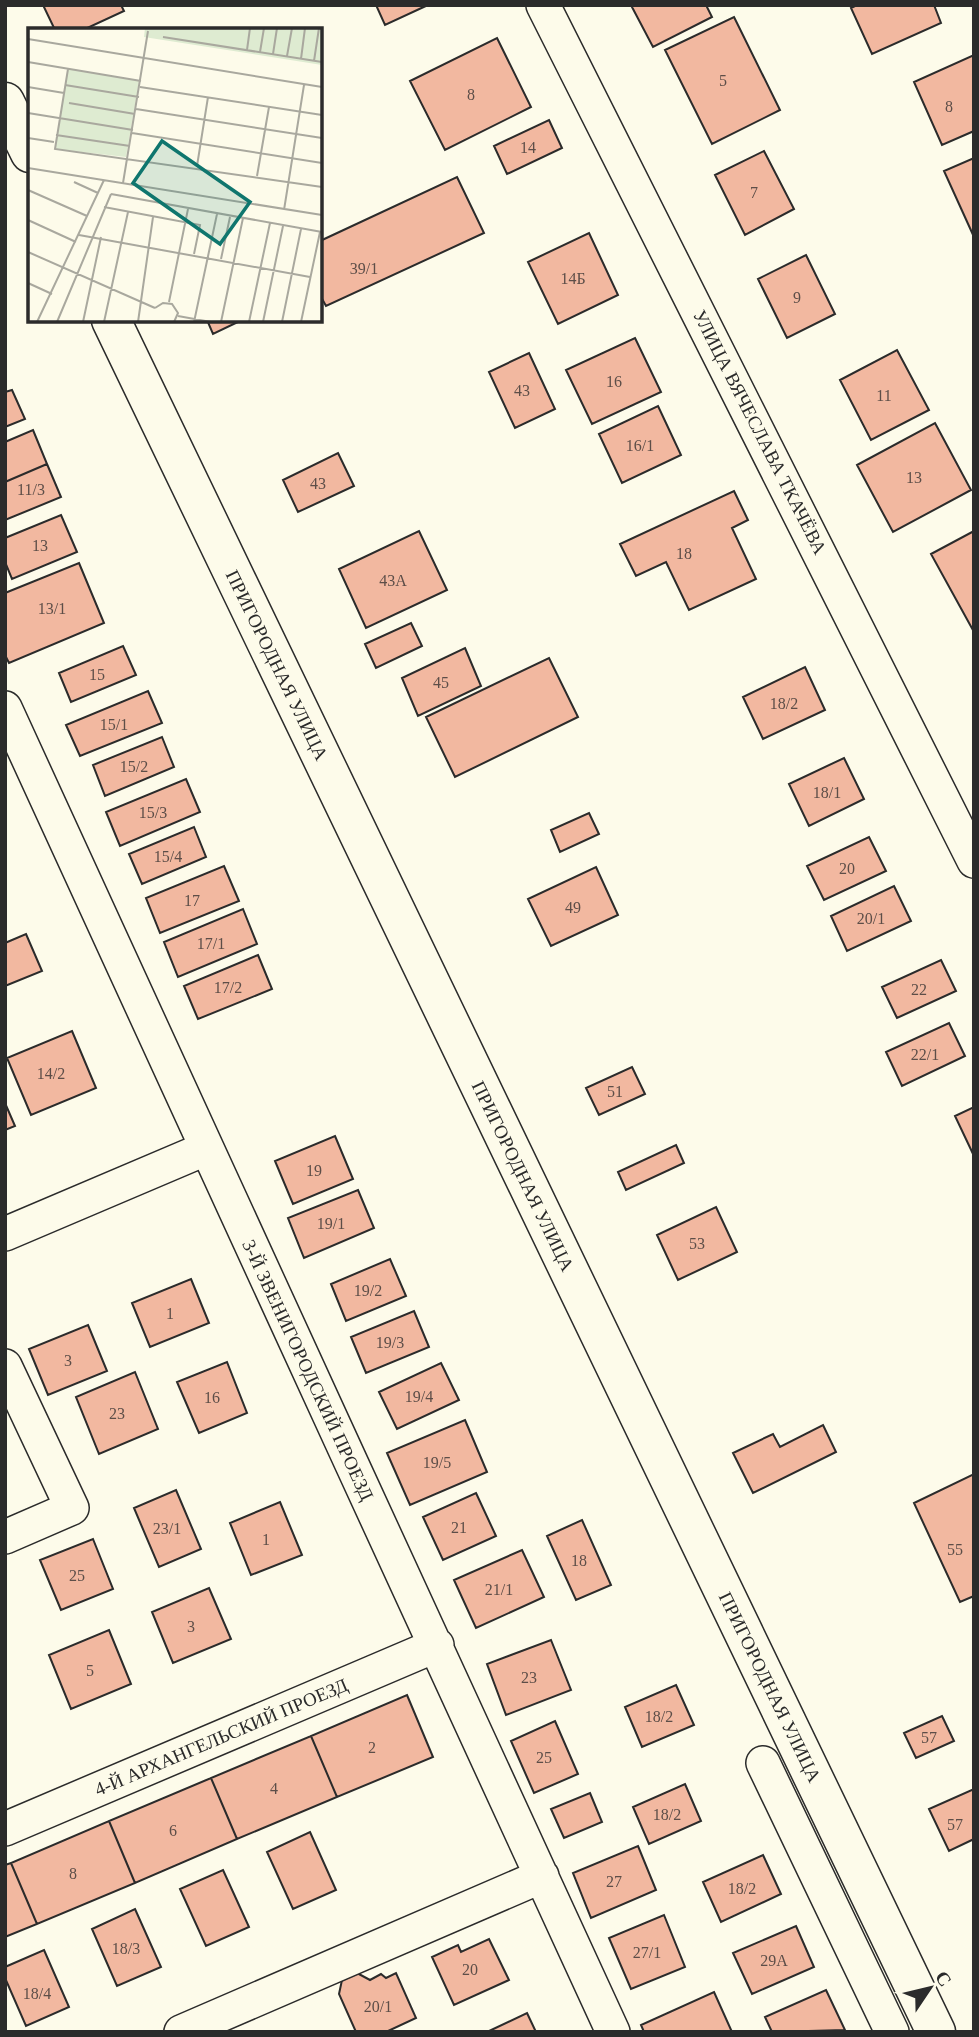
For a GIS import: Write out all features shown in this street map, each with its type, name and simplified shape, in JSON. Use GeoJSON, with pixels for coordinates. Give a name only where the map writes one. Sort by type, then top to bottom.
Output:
{"type":"FeatureCollection","features":[{"type":"Feature","properties":{"kind":"street","name":"УЛИЦА ВЯЧЕСЛАВА ТКАЧЁВА"},"geometry":{"type":"LineString","coordinates":[[543,5],[963,810],[974,861]]}},
{"type":"Feature","properties":{"kind":"street"},"geometry":{"type":"LineString","coordinates":[[5,102],[28,149]]}},
{"type":"Feature","properties":{"kind":"street","name":"ПРИГОРОДНАЯ УЛИЦА"},"geometry":{"type":"LineString","coordinates":[[112,322],[936,2032]]}},
{"type":"Feature","properties":{"kind":"street","name":"3-Й ЗВЕНИГОРОДСКИЙ ПРОЕЗД"},"geometry":{"type":"LineString","coordinates":[[5,708],[205,1149],[437,1646],[613,2032]]}},
{"type":"Feature","properties":{"kind":"street"},"geometry":{"type":"LineString","coordinates":[[5,1234],[205,1149]]}},
{"type":"Feature","properties":{"kind":"street"},"geometry":{"type":"LineString","coordinates":[[5,1366],[72,1508],[5,1537]]}},
{"type":"Feature","properties":{"kind":"street","name":"4-Й АРХАНГЕЛЬСКИЙ ПРОЕЗД"},"geometry":{"type":"LineString","coordinates":[[5,1829],[437,1646]]}},
{"type":"Feature","properties":{"kind":"street"},"geometry":{"type":"LineString","coordinates":[[763,1763],[892,2032]]}},
{"type":"Feature","properties":{"kind":"street"},"geometry":{"type":"LineString","coordinates":[[181,2032],[542,1876]]}},
{"type":"Feature","properties":{"kind":"building"},"geometry":{"type":"Polygon","coordinates":[[[43,5],[121,5],[124,11],[87,28],[54,28],[43,5]]]}},
{"type":"Feature","properties":{"kind":"building"},"geometry":{"type":"Polygon","coordinates":[[[376,5],[428,5],[385,25],[376,5]]]}},
{"type":"Feature","properties":{"kind":"building"},"geometry":{"type":"Polygon","coordinates":[[[706,5],[712,17],[653,47],[632,7],[706,5]]]}},
{"type":"Feature","properties":{"kind":"building"},"geometry":{"type":"Polygon","coordinates":[[[857,5],[934,5],[941,23],[872,54],[851,8],[857,5]]]}},
{"type":"Feature","properties":{"kind":"building"},"geometry":{"type":"Polygon","coordinates":[[[734,17],[780,110],[712,144],[665,50],[734,17]]]}},
{"type":"Feature","properties":{"kind":"building"},"geometry":{"type":"Polygon","coordinates":[[[497,38],[531,107],[445,150],[410,81],[497,38]]]}},
{"type":"Feature","properties":{"kind":"building"},"geometry":{"type":"Polygon","coordinates":[[[974,55],[974,131],[942,145],[914,82],[974,55]]]}},
{"type":"Feature","properties":{"kind":"building"},"geometry":{"type":"Polygon","coordinates":[[[549,120],[562,148],[507,174],[494,146],[549,120]]]}},
{"type":"Feature","properties":{"kind":"building"},"geometry":{"type":"Polygon","coordinates":[[[764,151],[794,209],[745,235],[715,175],[764,151]]]}},
{"type":"Feature","properties":{"kind":"building"},"geometry":{"type":"Polygon","coordinates":[[[974,158],[974,237],[944,171],[974,158]]]}},
{"type":"Feature","properties":{"kind":"building"},"geometry":{"type":"Polygon","coordinates":[[[457,177],[484,233],[326,306],[322,299],[322,240],[457,177]]]}},
{"type":"Feature","properties":{"kind":"building"},"geometry":{"type":"Polygon","coordinates":[[[589,233],[618,295],[558,324],[528,262],[589,233]]]}},
{"type":"Feature","properties":{"kind":"building"},"geometry":{"type":"Polygon","coordinates":[[[806,255],[835,314],[787,338],[758,279],[806,255]]]}},
{"type":"Feature","properties":{"kind":"building"},"geometry":{"type":"Polygon","coordinates":[[[208,322],[238,322],[213,334],[208,322]]]}},
{"type":"Feature","properties":{"kind":"building"},"geometry":{"type":"Polygon","coordinates":[[[635,338],[661,392],[592,424],[566,370],[635,338]]]}},
{"type":"Feature","properties":{"kind":"building"},"geometry":{"type":"Polygon","coordinates":[[[897,350],[929,410],[871,440],[840,380],[897,350]]]}},
{"type":"Feature","properties":{"kind":"building"},"geometry":{"type":"Polygon","coordinates":[[[529,353],[555,409],[515,428],[489,372],[529,353]]]}},
{"type":"Feature","properties":{"kind":"building"},"geometry":{"type":"Polygon","coordinates":[[[12,390],[25,419],[5,427],[5,392],[12,390]]]}},
{"type":"Feature","properties":{"kind":"building"},"geometry":{"type":"Polygon","coordinates":[[[658,406],[681,455],[622,483],[599,434],[658,406]]]}},
{"type":"Feature","properties":{"kind":"building"},"geometry":{"type":"Polygon","coordinates":[[[935,423],[971,490],[893,532],[857,465],[935,423]]]}},
{"type":"Feature","properties":{"kind":"building"},"geometry":{"type":"Polygon","coordinates":[[[33,430],[47,464],[5,482],[5,442],[33,430]]]}},
{"type":"Feature","properties":{"kind":"building"},"geometry":{"type":"Polygon","coordinates":[[[338,453],[354,486],[298,512],[283,480],[338,453]]]}},
{"type":"Feature","properties":{"kind":"building"},"geometry":{"type":"Polygon","coordinates":[[[47,464],[61,497],[5,520],[5,482],[47,464]]]}},
{"type":"Feature","properties":{"kind":"building"},"geometry":{"type":"Polygon","coordinates":[[[734,491],[748,520],[732,528],[756,579],[689,610],[666,562],[636,576],[620,544],[734,491]]]}},
{"type":"Feature","properties":{"kind":"building"},"geometry":{"type":"Polygon","coordinates":[[[61,515],[77,552],[12,579],[5,562],[5,538],[61,515]]]}},
{"type":"Feature","properties":{"kind":"building"},"geometry":{"type":"Polygon","coordinates":[[[419,531],[447,590],[366,628],[339,569],[419,531]]]}},
{"type":"Feature","properties":{"kind":"building"},"geometry":{"type":"Polygon","coordinates":[[[974,531],[974,632],[931,554],[974,531]]]}},
{"type":"Feature","properties":{"kind":"building"},"geometry":{"type":"Polygon","coordinates":[[[79,563],[104,623],[9,663],[5,655],[5,593],[79,563]]]}},
{"type":"Feature","properties":{"kind":"building"},"geometry":{"type":"Polygon","coordinates":[[[411,623],[422,646],[376,668],[365,644],[411,623]]]}},
{"type":"Feature","properties":{"kind":"building"},"geometry":{"type":"Polygon","coordinates":[[[123,646],[136,675],[71,702],[59,673],[123,646]]]}},
{"type":"Feature","properties":{"kind":"building"},"geometry":{"type":"Polygon","coordinates":[[[465,648],[481,686],[418,716],[402,678],[465,648]]]}},
{"type":"Feature","properties":{"kind":"building"},"geometry":{"type":"Polygon","coordinates":[[[549,658],[578,717],[455,777],[426,717],[549,658]]]}},
{"type":"Feature","properties":{"kind":"building"},"geometry":{"type":"Polygon","coordinates":[[[805,667],[825,710],[763,739],[743,697],[805,667]]]}},
{"type":"Feature","properties":{"kind":"building"},"geometry":{"type":"Polygon","coordinates":[[[148,691],[162,723],[80,756],[66,725],[148,691]]]}},
{"type":"Feature","properties":{"kind":"building"},"geometry":{"type":"Polygon","coordinates":[[[162,737],[174,767],[105,796],[93,765],[162,737]]]}},
{"type":"Feature","properties":{"kind":"building"},"geometry":{"type":"Polygon","coordinates":[[[844,758],[864,799],[809,826],[789,784],[844,758]]]}},
{"type":"Feature","properties":{"kind":"building"},"geometry":{"type":"Polygon","coordinates":[[[186,779],[200,812],[120,846],[106,812],[186,779]]]}},
{"type":"Feature","properties":{"kind":"building"},"geometry":{"type":"Polygon","coordinates":[[[589,813],[599,834],[560,852],[551,830],[589,813]]]}},
{"type":"Feature","properties":{"kind":"building"},"geometry":{"type":"Polygon","coordinates":[[[194,827],[206,857],[142,884],[129,854],[194,827]]]}},
{"type":"Feature","properties":{"kind":"building"},"geometry":{"type":"Polygon","coordinates":[[[869,837],[886,871],[824,900],[807,866],[869,837]]]}},
{"type":"Feature","properties":{"kind":"building"},"geometry":{"type":"Polygon","coordinates":[[[224,866],[239,901],[160,933],[146,898],[224,866]]]}},
{"type":"Feature","properties":{"kind":"building"},"geometry":{"type":"Polygon","coordinates":[[[596,867],[618,915],[551,946],[528,899],[596,867]]]}},
{"type":"Feature","properties":{"kind":"building"},"geometry":{"type":"Polygon","coordinates":[[[894,886],[911,921],[847,951],[831,916],[894,886]]]}},
{"type":"Feature","properties":{"kind":"building"},"geometry":{"type":"Polygon","coordinates":[[[243,909],[257,944],[178,977],[164,942],[243,909]]]}},
{"type":"Feature","properties":{"kind":"building"},"geometry":{"type":"Polygon","coordinates":[[[26,934],[42,971],[5,986],[5,943],[26,934]]]}},
{"type":"Feature","properties":{"kind":"building"},"geometry":{"type":"Polygon","coordinates":[[[258,955],[272,989],[198,1019],[184,986],[258,955]]]}},
{"type":"Feature","properties":{"kind":"building"},"geometry":{"type":"Polygon","coordinates":[[[941,960],[956,991],[897,1018],[882,987],[941,960]]]}},
{"type":"Feature","properties":{"kind":"building"},"geometry":{"type":"Polygon","coordinates":[[[949,1023],[965,1056],[902,1086],[886,1052],[949,1023]]]}},
{"type":"Feature","properties":{"kind":"building"},"geometry":{"type":"Polygon","coordinates":[[[72,1031],[96,1088],[31,1115],[7,1058],[72,1031]]]}},
{"type":"Feature","properties":{"kind":"building"},"geometry":{"type":"Polygon","coordinates":[[[632,1067],[645,1094],[599,1115],[586,1088],[632,1067]]]}},
{"type":"Feature","properties":{"kind":"building"},"geometry":{"type":"Polygon","coordinates":[[[5,1103],[15,1126],[5,1130],[5,1103]]]}},
{"type":"Feature","properties":{"kind":"building"},"geometry":{"type":"Polygon","coordinates":[[[974,1107],[974,1156],[955,1116],[974,1107]]]}},
{"type":"Feature","properties":{"kind":"building"},"geometry":{"type":"Polygon","coordinates":[[[335,1136],[353,1179],[293,1204],[275,1161],[335,1136]]]}},
{"type":"Feature","properties":{"kind":"building"},"geometry":{"type":"Polygon","coordinates":[[[676,1145],[684,1163],[626,1190],[618,1172],[676,1145]]]}},
{"type":"Feature","properties":{"kind":"building"},"geometry":{"type":"Polygon","coordinates":[[[358,1190],[374,1228],[304,1258],[288,1218],[358,1190]]]}},
{"type":"Feature","properties":{"kind":"building"},"geometry":{"type":"Polygon","coordinates":[[[716,1207],[737,1252],[678,1280],[657,1235],[716,1207]]]}},
{"type":"Feature","properties":{"kind":"building"},"geometry":{"type":"Polygon","coordinates":[[[390,1259],[406,1296],[346,1321],[331,1284],[390,1259]]]}},
{"type":"Feature","properties":{"kind":"building"},"geometry":{"type":"Polygon","coordinates":[[[191,1279],[209,1323],[150,1347],[132,1303],[191,1279]]]}},
{"type":"Feature","properties":{"kind":"building"},"geometry":{"type":"Polygon","coordinates":[[[414,1311],[429,1347],[366,1373],[351,1337],[414,1311]]]}},
{"type":"Feature","properties":{"kind":"building"},"geometry":{"type":"Polygon","coordinates":[[[88,1325],[107,1371],[48,1395],[29,1349],[88,1325]]]}},
{"type":"Feature","properties":{"kind":"building"},"geometry":{"type":"Polygon","coordinates":[[[227,1362],[247,1413],[199,1433],[177,1382],[227,1362]]]}},
{"type":"Feature","properties":{"kind":"building"},"geometry":{"type":"Polygon","coordinates":[[[441,1363],[459,1400],[397,1429],[379,1392],[441,1363]]]}},
{"type":"Feature","properties":{"kind":"building"},"geometry":{"type":"Polygon","coordinates":[[[135,1372],[158,1429],[99,1454],[76,1397],[135,1372]]]}},
{"type":"Feature","properties":{"kind":"building"},"geometry":{"type":"Polygon","coordinates":[[[465,1420],[487,1472],[410,1505],[387,1453],[465,1420]]]}},
{"type":"Feature","properties":{"kind":"building"},"geometry":{"type":"Polygon","coordinates":[[[823,1425],[836,1452],[753,1493],[733,1453],[773,1434],[780,1447],[823,1425]]]}},
{"type":"Feature","properties":{"kind":"building"},"geometry":{"type":"Polygon","coordinates":[[[974,1474],[974,1596],[960,1602],[914,1503],[974,1474]]]}},
{"type":"Feature","properties":{"kind":"building"},"geometry":{"type":"Polygon","coordinates":[[[176,1490],[201,1549],[159,1567],[134,1508],[176,1490]]]}},
{"type":"Feature","properties":{"kind":"building"},"geometry":{"type":"Polygon","coordinates":[[[476,1493],[496,1536],[443,1560],[423,1517],[476,1493]]]}},
{"type":"Feature","properties":{"kind":"building"},"geometry":{"type":"Polygon","coordinates":[[[280,1502],[302,1555],[251,1575],[230,1523],[280,1502]]]}},
{"type":"Feature","properties":{"kind":"building"},"geometry":{"type":"Polygon","coordinates":[[[582,1520],[611,1585],[576,1600],[547,1536],[582,1520]]]}},
{"type":"Feature","properties":{"kind":"building"},"geometry":{"type":"Polygon","coordinates":[[[93,1539],[113,1589],[61,1610],[40,1560],[93,1539]]]}},
{"type":"Feature","properties":{"kind":"building"},"geometry":{"type":"Polygon","coordinates":[[[522,1550],[544,1597],[476,1628],[454,1580],[522,1550]]]}},
{"type":"Feature","properties":{"kind":"building"},"geometry":{"type":"Polygon","coordinates":[[[209,1588],[231,1639],[173,1663],[152,1612],[209,1588]]]}},
{"type":"Feature","properties":{"kind":"building"},"geometry":{"type":"Polygon","coordinates":[[[109,1630],[131,1684],[71,1709],[49,1655],[109,1630]]]}},
{"type":"Feature","properties":{"kind":"building"},"geometry":{"type":"Polygon","coordinates":[[[551,1640],[571,1690],[506,1715],[487,1664],[551,1640]]]}},
{"type":"Feature","properties":{"kind":"building"},"geometry":{"type":"Polygon","coordinates":[[[676,1685],[694,1725],[642,1747],[625,1707],[676,1685]]]}},
{"type":"Feature","properties":{"kind":"building"},"geometry":{"type":"Polygon","coordinates":[[[407,1695],[433,1757],[337,1797],[311,1736],[407,1695]]]}},
{"type":"Feature","properties":{"kind":"building"},"geometry":{"type":"Polygon","coordinates":[[[942,1716],[954,1741],[916,1758],[904,1733],[942,1716]]]}},
{"type":"Feature","properties":{"kind":"building"},"geometry":{"type":"Polygon","coordinates":[[[555,1721],[578,1774],[534,1793],[511,1741],[555,1721]]]}},
{"type":"Feature","properties":{"kind":"building"},"geometry":{"type":"Polygon","coordinates":[[[311,1736],[337,1797],[237,1839],[211,1778],[311,1736]]]}},
{"type":"Feature","properties":{"kind":"building"},"geometry":{"type":"Polygon","coordinates":[[[211,1778],[237,1839],[135,1883],[109,1821],[211,1778]]]}},
{"type":"Feature","properties":{"kind":"building"},"geometry":{"type":"Polygon","coordinates":[[[685,1784],[701,1821],[649,1844],[633,1807],[685,1784]]]}},
{"type":"Feature","properties":{"kind":"building"},"geometry":{"type":"Polygon","coordinates":[[[974,1789],[974,1839],[949,1851],[929,1809],[974,1789]]]}},
{"type":"Feature","properties":{"kind":"building"},"geometry":{"type":"Polygon","coordinates":[[[590,1793],[602,1822],[564,1838],[551,1809],[590,1793]]]}},
{"type":"Feature","properties":{"kind":"building"},"geometry":{"type":"Polygon","coordinates":[[[109,1821],[135,1883],[37,1924],[11,1863],[109,1821]]]}},
{"type":"Feature","properties":{"kind":"building"},"geometry":{"type":"Polygon","coordinates":[[[310,1832],[336,1890],[293,1909],[267,1852],[310,1832]]]}},
{"type":"Feature","properties":{"kind":"building"},"geometry":{"type":"Polygon","coordinates":[[[638,1846],[656,1890],[591,1918],[573,1873],[638,1846]]]}},
{"type":"Feature","properties":{"kind":"building"},"geometry":{"type":"Polygon","coordinates":[[[763,1855],[781,1894],[721,1922],[703,1882],[763,1855]]]}},
{"type":"Feature","properties":{"kind":"building"},"geometry":{"type":"Polygon","coordinates":[[[11,1863],[37,1924],[5,1937],[5,1865],[11,1863]]]}},
{"type":"Feature","properties":{"kind":"building"},"geometry":{"type":"Polygon","coordinates":[[[223,1870],[249,1927],[206,1946],[180,1889],[223,1870]]]}},
{"type":"Feature","properties":{"kind":"building"},"geometry":{"type":"Polygon","coordinates":[[[135,1909],[161,1967],[117,1986],[92,1929],[135,1909]]]}},
{"type":"Feature","properties":{"kind":"building"},"geometry":{"type":"Polygon","coordinates":[[[664,1915],[685,1967],[631,1989],[609,1938],[664,1915]]]}},
{"type":"Feature","properties":{"kind":"building"},"geometry":{"type":"Polygon","coordinates":[[[796,1926],[814,1967],[752,1994],[733,1953],[796,1926]]]}},
{"type":"Feature","properties":{"kind":"building"},"geometry":{"type":"Polygon","coordinates":[[[489,1939],[509,1980],[454,2005],[432,1957],[458,1945],[461,1952],[489,1939]]]}},
{"type":"Feature","properties":{"kind":"building"},"geometry":{"type":"Polygon","coordinates":[[[44,1950],[69,2007],[26,2026],[5,1978],[5,1967],[44,1950]]]}},
{"type":"Feature","properties":{"kind":"building"},"geometry":{"type":"Polygon","coordinates":[[[357,1973],[370,1980],[381,1974],[386,1978],[396,1973],[416,2018],[386,2032],[356,2032],[339,1994],[342,1980],[357,1973]]]}},
{"type":"Feature","properties":{"kind":"building"},"geometry":{"type":"Polygon","coordinates":[[[826,1990],[845,2030],[772,2032],[765,2017],[826,1990]]]}},
{"type":"Feature","properties":{"kind":"building"},"geometry":{"type":"Polygon","coordinates":[[[714,1992],[732,2032],[644,2032],[641,2025],[714,1992]]]}},
{"type":"Feature","properties":{"kind":"building"},"geometry":{"type":"Polygon","coordinates":[[[527,2013],[536,2032],[487,2032],[527,2013]]]}}]}
